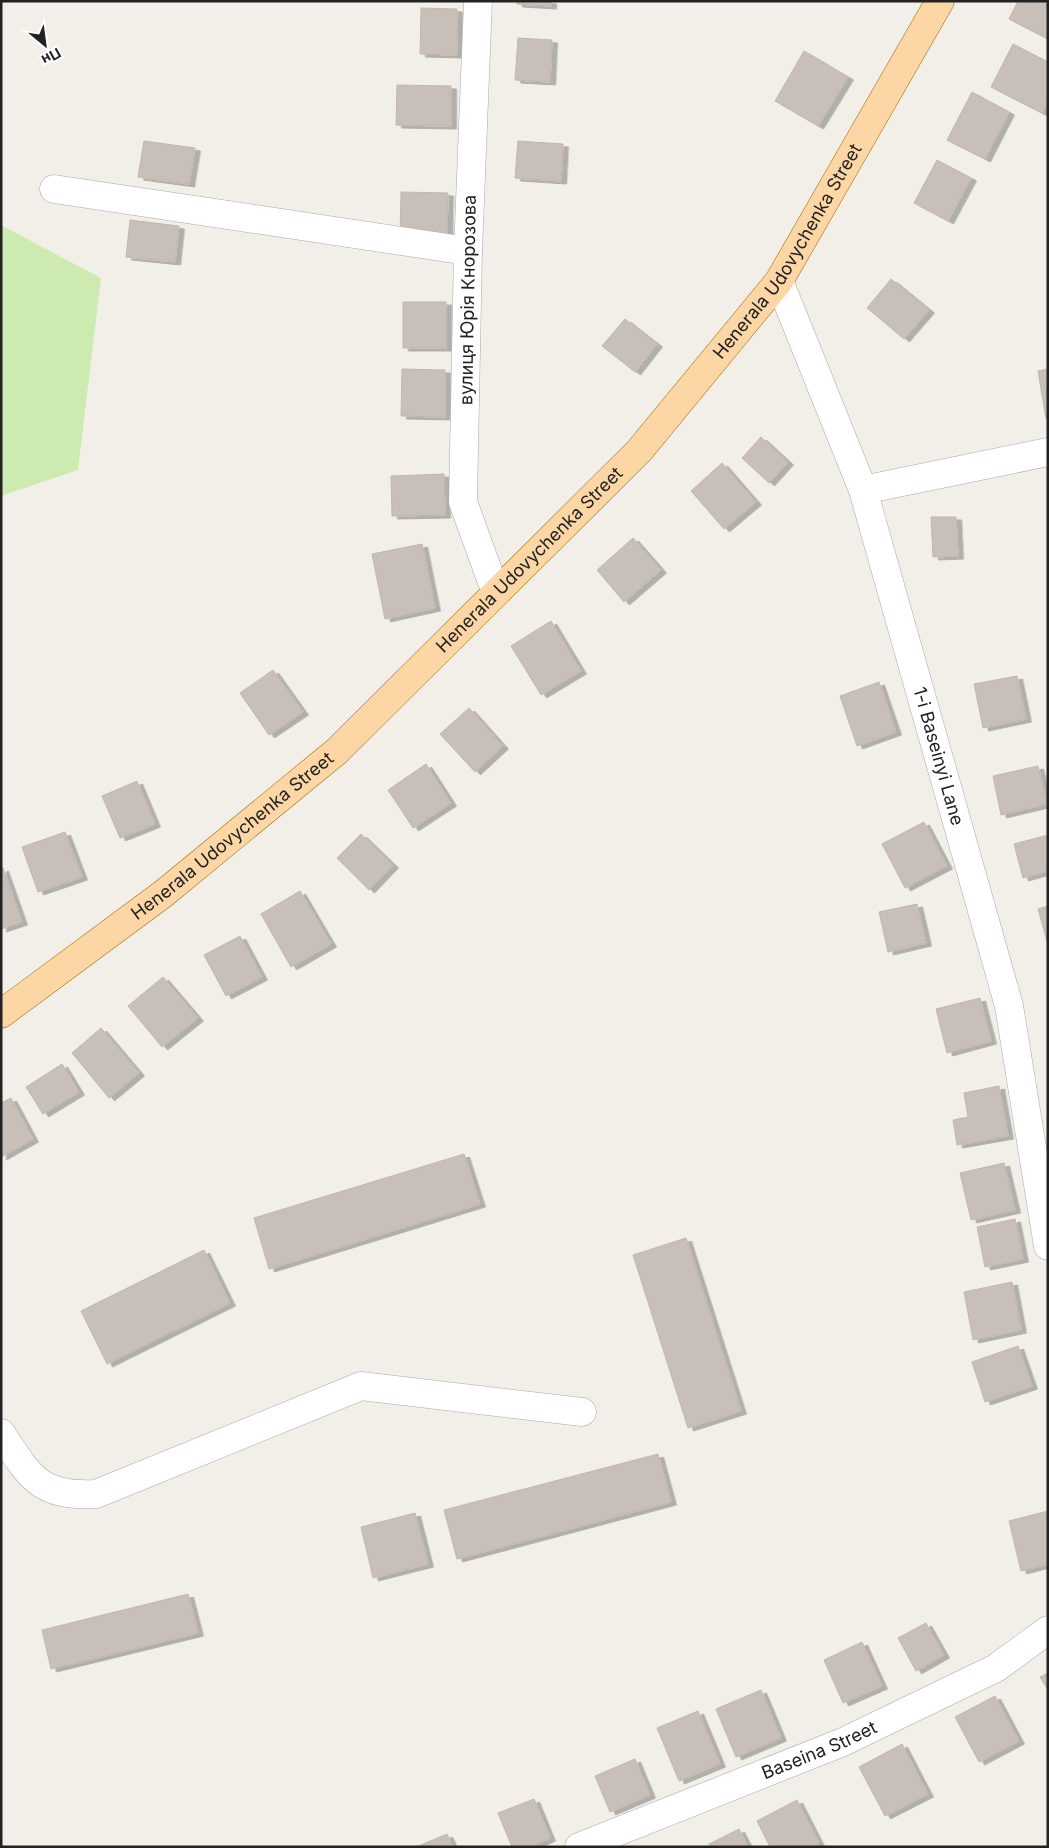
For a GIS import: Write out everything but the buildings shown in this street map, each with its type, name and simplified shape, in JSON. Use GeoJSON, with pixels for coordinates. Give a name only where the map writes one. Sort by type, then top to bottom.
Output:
{"type":"FeatureCollection","features":[{"type":"Feature","properties":{"kind":"main road","name":"Henerala Udovychenka Street"},"geometry":{"type":"LineString","coordinates":[[1,1014],[163,894],[337,751],[639,451],[779,281],[940,1]]}},
{"type":"Feature","properties":{"kind":"street","name":"вулиця Юрія Кнорозова"},"geometry":{"type":"LineString","coordinates":[[478,1],[468,251],[464,502],[496,593]]}},
{"type":"Feature","properties":{"kind":"street"},"geometry":{"type":"LineString","coordinates":[[54,189],[468,251]]}},
{"type":"Feature","properties":{"kind":"street","name":"1-i Baseinyi Lane"},"geometry":{"type":"LineString","coordinates":[[779,281],[863,490],[1009,1006],[1048,1246]]}},
{"type":"Feature","properties":{"kind":"street"},"geometry":{"type":"LineString","coordinates":[[863,490],[1048,452]]}},
{"type":"Feature","properties":{"kind":"street"},"geometry":{"type":"LineString","coordinates":[[1,1433],[28,1475],[48,1489],[72,1495],[96,1494],[362,1386],[582,1412]]}},
{"type":"Feature","properties":{"kind":"street","name":"Baseina Street"},"geometry":{"type":"LineString","coordinates":[[579,1847],[843,1742],[996,1668],[1048,1630]]}},
{"type":"Feature","properties":{"kind":"green space"},"geometry":{"type":"Polygon","coordinates":[[[1,225],[101,278],[78,470],[1,496],[1,225]]]}}]}
